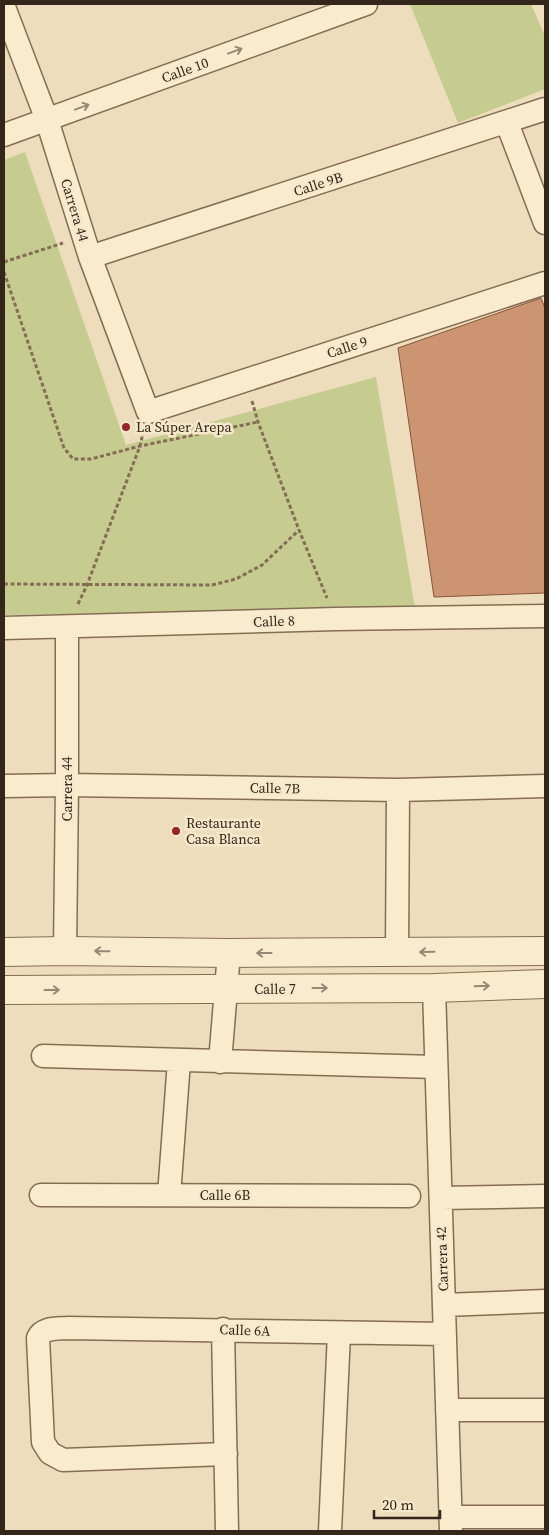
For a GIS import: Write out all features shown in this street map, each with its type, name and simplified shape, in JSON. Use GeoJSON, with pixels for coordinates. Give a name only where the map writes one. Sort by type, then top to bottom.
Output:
{"type":"FeatureCollection","features":[{"type":"Feature","properties":{"kind":"street","name":"Calle 10"},"geometry":{"type":"LineString","coordinates":[[4,135],[366,4]]}},
{"type":"Feature","properties":{"kind":"street","name":"Carrera 44"},"geometry":{"type":"LineString","coordinates":[[4,7],[47,120],[86,246],[148,412]]}},
{"type":"Feature","properties":{"kind":"street","name":"Calle 9B"},"geometry":{"type":"LineString","coordinates":[[86,246],[506,123],[545,109]]}},
{"type":"Feature","properties":{"kind":"street"},"geometry":{"type":"LineString","coordinates":[[506,123],[545,223]]}},
{"type":"Feature","properties":{"kind":"street","name":"Calle 9"},"geometry":{"type":"LineString","coordinates":[[148,412],[545,283]]}},
{"type":"Feature","properties":{"kind":"street","name":"Calle 8"},"geometry":{"type":"LineString","coordinates":[[4,628],[336,619],[545,616]]}},
{"type":"Feature","properties":{"kind":"street","name":"Carrera 44"},"geometry":{"type":"LineString","coordinates":[[65,951],[66,627]]}},
{"type":"Feature","properties":{"kind":"street","name":"Calle 7B"},"geometry":{"type":"LineString","coordinates":[[4,786],[67,785],[398,790],[545,786]]}},
{"type":"Feature","properties":{"kind":"street"},"geometry":{"type":"LineString","coordinates":[[397,952],[398,790]]}},
{"type":"Feature","properties":{"kind":"street"},"geometry":{"type":"LineString","coordinates":[[4,952],[545,951]]}},
{"type":"Feature","properties":{"kind":"street"},"geometry":{"type":"LineString","coordinates":[[220,1062],[229,953]]}},
{"type":"Feature","properties":{"kind":"street","name":"Calle 7"},"geometry":{"type":"LineString","coordinates":[[4,990],[434,988],[545,984]]}},
{"type":"Feature","properties":{"kind":"street","name":"Carrera 42"},"geometry":{"type":"LineString","coordinates":[[434,988],[451,1524]]}},
{"type":"Feature","properties":{"kind":"street"},"geometry":{"type":"LineString","coordinates":[[43,1056],[436,1067]]}},
{"type":"Feature","properties":{"kind":"street"},"geometry":{"type":"LineString","coordinates":[[169,1195],[179,1060]]}},
{"type":"Feature","properties":{"kind":"street","name":"Calle 6B"},"geometry":{"type":"LineString","coordinates":[[41,1195],[408,1196]]}},
{"type":"Feature","properties":{"kind":"street"},"geometry":{"type":"LineString","coordinates":[[441,1198],[545,1196]]}},
{"type":"Feature","properties":{"kind":"street"},"geometry":{"type":"LineString","coordinates":[[444,1304],[545,1301]]}},
{"type":"Feature","properties":{"kind":"street","name":"Calle 6A"},"geometry":{"type":"LineString","coordinates":[[226,1454],[63,1460],[50,1453],[43,1442],[38,1338],[40,1333],[45,1330],[68,1328],[445,1334]]}},
{"type":"Feature","properties":{"kind":"street"},"geometry":{"type":"LineString","coordinates":[[223,1329],[227,1531]]}},
{"type":"Feature","properties":{"kind":"street"},"geometry":{"type":"LineString","coordinates":[[330,1531],[339,1333]]}},
{"type":"Feature","properties":{"kind":"street"},"geometry":{"type":"LineString","coordinates":[[447,1410],[545,1410]]}},
{"type":"Feature","properties":{"kind":"street"},"geometry":{"type":"LineString","coordinates":[[451,1524],[545,1517]]}},
{"type":"Feature","properties":{"kind":"path"},"geometry":{"type":"LineString","coordinates":[[4,262],[86,246]]}},
{"type":"Feature","properties":{"kind":"path"},"geometry":{"type":"LineString","coordinates":[[4,272],[64,448],[72,459],[91,459],[140,446],[258,422]]}},
{"type":"Feature","properties":{"kind":"path"},"geometry":{"type":"LineString","coordinates":[[247,380],[258,422],[299,530],[336,619]]}},
{"type":"Feature","properties":{"kind":"path"},"geometry":{"type":"LineString","coordinates":[[66,627],[87,585],[140,446],[148,412]]}},
{"type":"Feature","properties":{"kind":"path"},"geometry":{"type":"LineString","coordinates":[[4,584],[212,585],[236,579],[262,565],[299,530]]}},
{"type":"Feature","properties":{"kind":"green space"},"geometry":{"type":"Polygon","coordinates":[[[410,4],[531,4],[545,36],[545,89],[458,123],[410,4]]]}},
{"type":"Feature","properties":{"kind":"green space"},"geometry":{"type":"Polygon","coordinates":[[[25,152],[126,445],[376,377],[415,608],[4,615],[4,160],[25,152]]]}},
{"type":"Feature","properties":{"kind":"building"},"geometry":{"type":"Polygon","coordinates":[[[541,298],[545,308],[545,593],[434,597],[398,348],[541,298]]]}},
{"type":"Feature","properties":{"kind":"place","name":"La Súper Arepa"},"geometry":{"type":"Point","coordinates":[126,427]}},
{"type":"Feature","properties":{"kind":"place","name":"Restaurante Casa Blanca"},"geometry":{"type":"Point","coordinates":[176,831]}}]}
